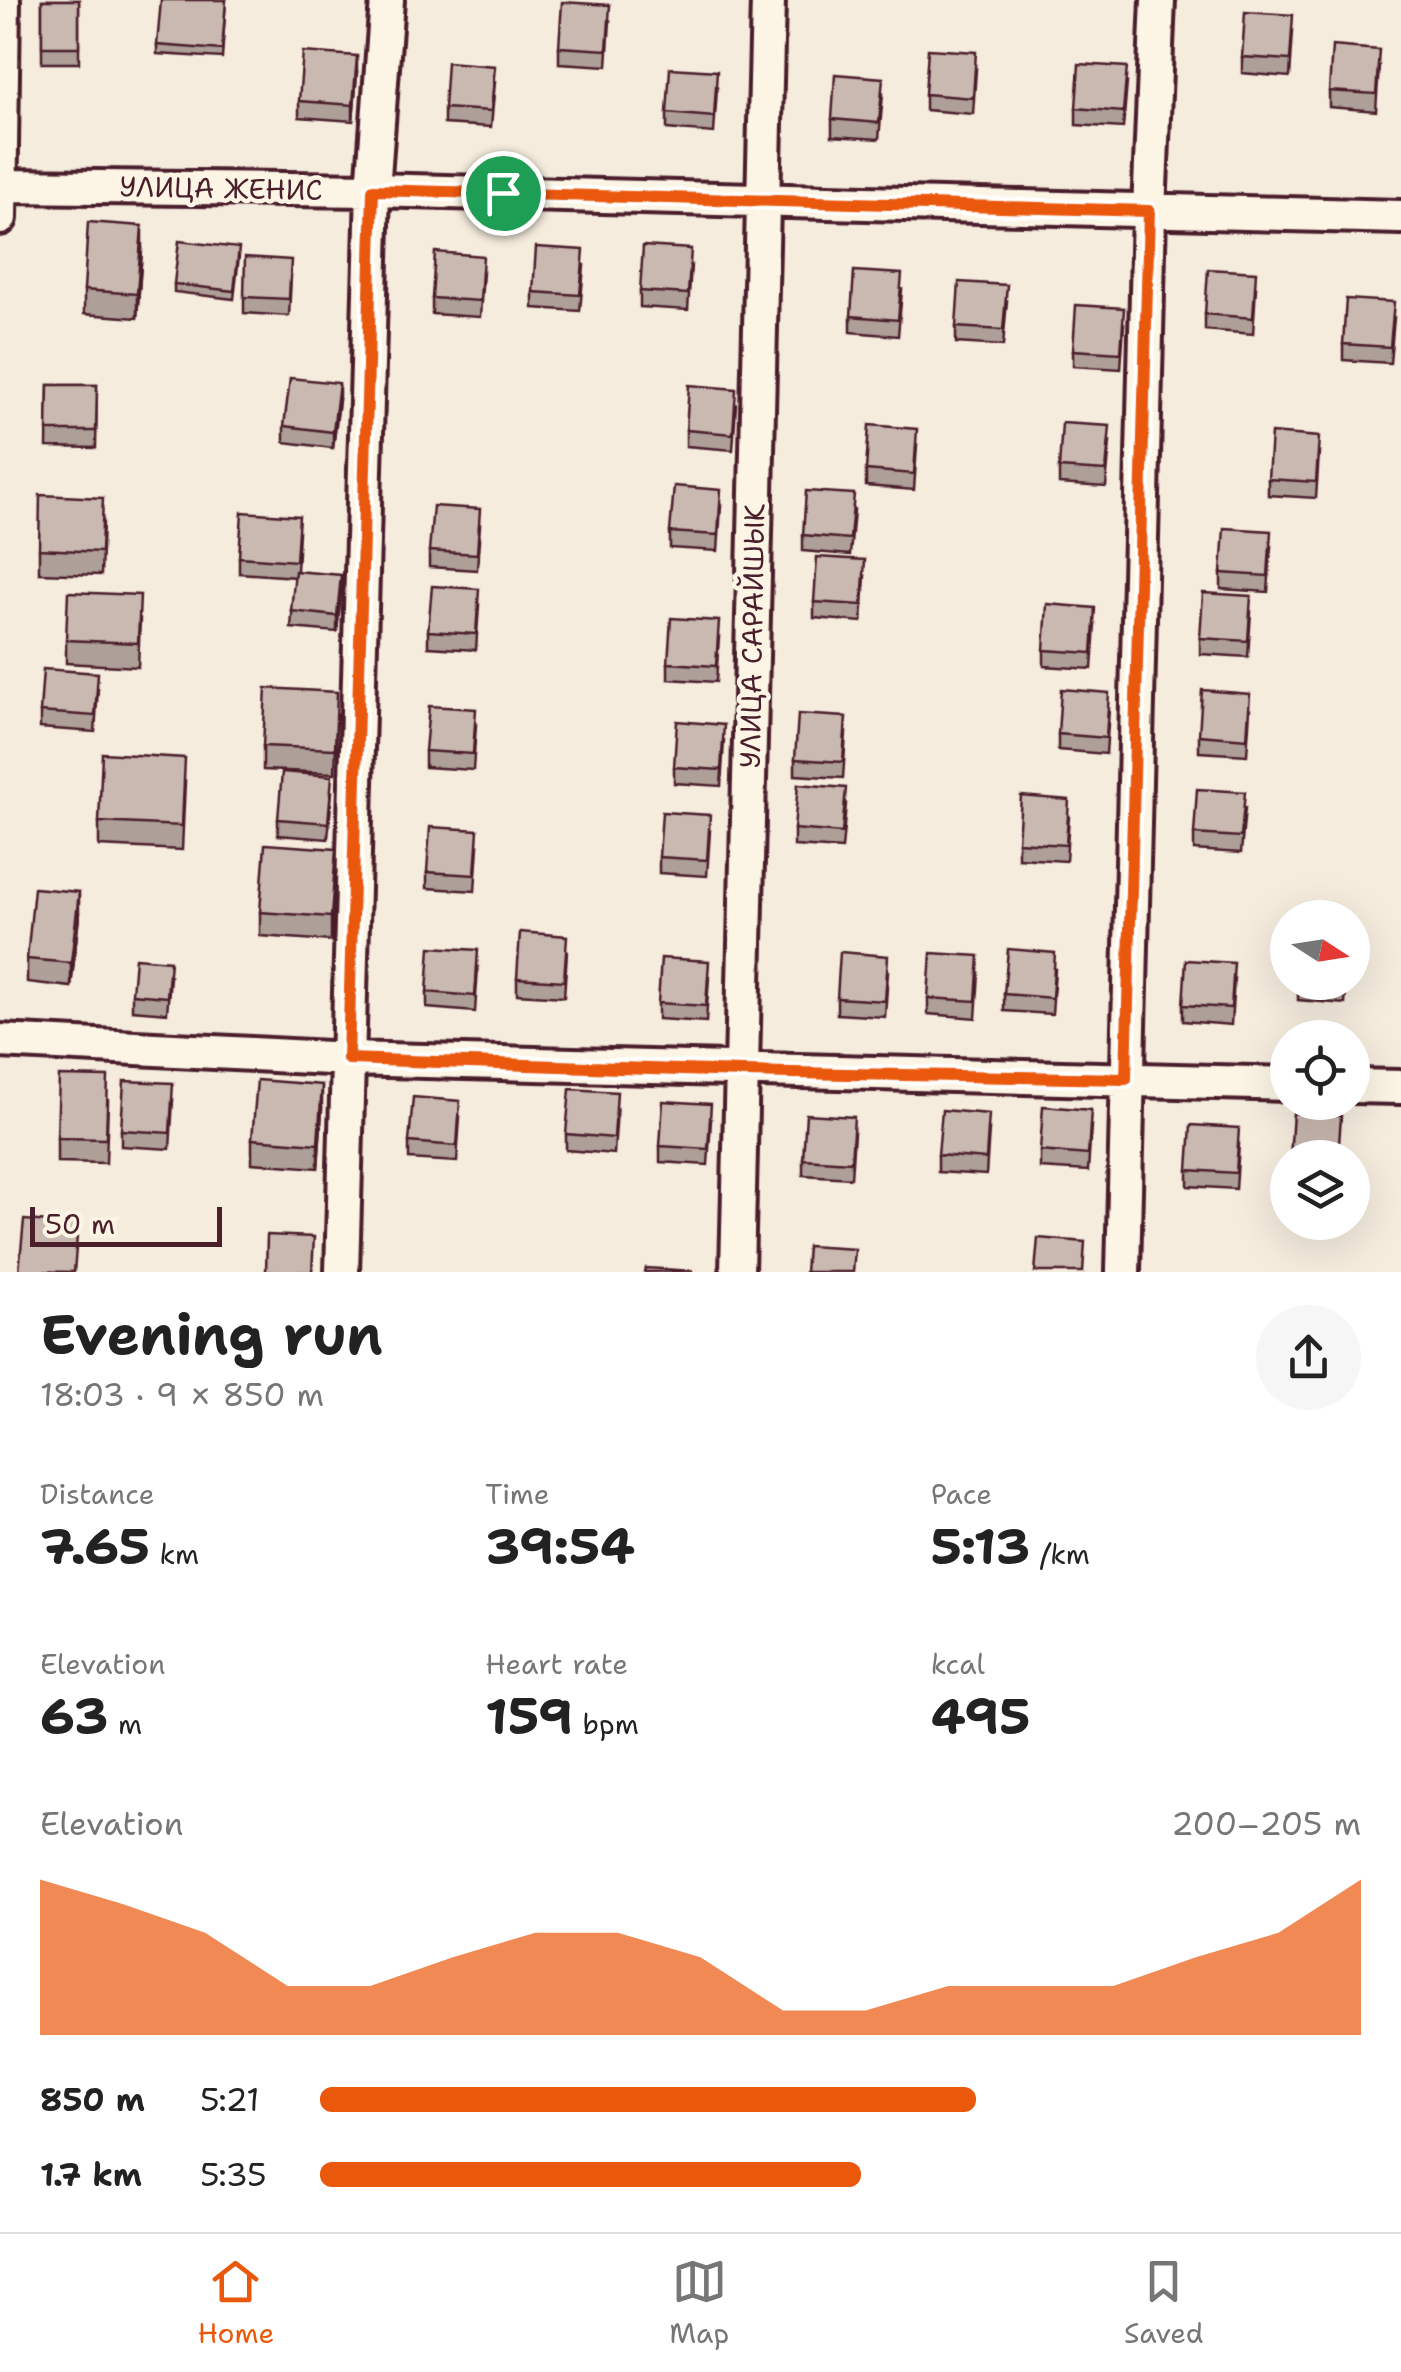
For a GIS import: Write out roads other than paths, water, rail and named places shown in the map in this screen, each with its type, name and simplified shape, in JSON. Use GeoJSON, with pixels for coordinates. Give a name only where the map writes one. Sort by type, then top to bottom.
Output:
{"type":"FeatureCollection","features":[{"type":"Feature","properties":{"kind":"street"},"geometry":{"type":"LineString","coordinates":[[0,196],[3,0]]}},
{"type":"Feature","properties":{"kind":"street"},"geometry":{"type":"LineString","coordinates":[[342,1272],[373,190],[387,0]]}},
{"type":"Feature","properties":{"kind":"street","name":"УЛИЦА САРАЙШЫК"},"geometry":{"type":"LineString","coordinates":[[737,1272],[768,0]]}},
{"type":"Feature","properties":{"kind":"street"},"geometry":{"type":"LineString","coordinates":[[1123,1272],[1149,211],[1158,0]]}},
{"type":"Feature","properties":{"kind":"street","name":"УЛИЦА ЖЕНИС"},"geometry":{"type":"LineString","coordinates":[[0,196],[373,190],[1401,217]]}},
{"type":"Feature","properties":{"kind":"street"},"geometry":{"type":"LineString","coordinates":[[0,1041],[348,1059],[1270,1083]]}},
{"type":"Feature","properties":{"kind":"street"},"geometry":{"type":"LineString","coordinates":[[1370,1086],[1401,1087]]}}]}
